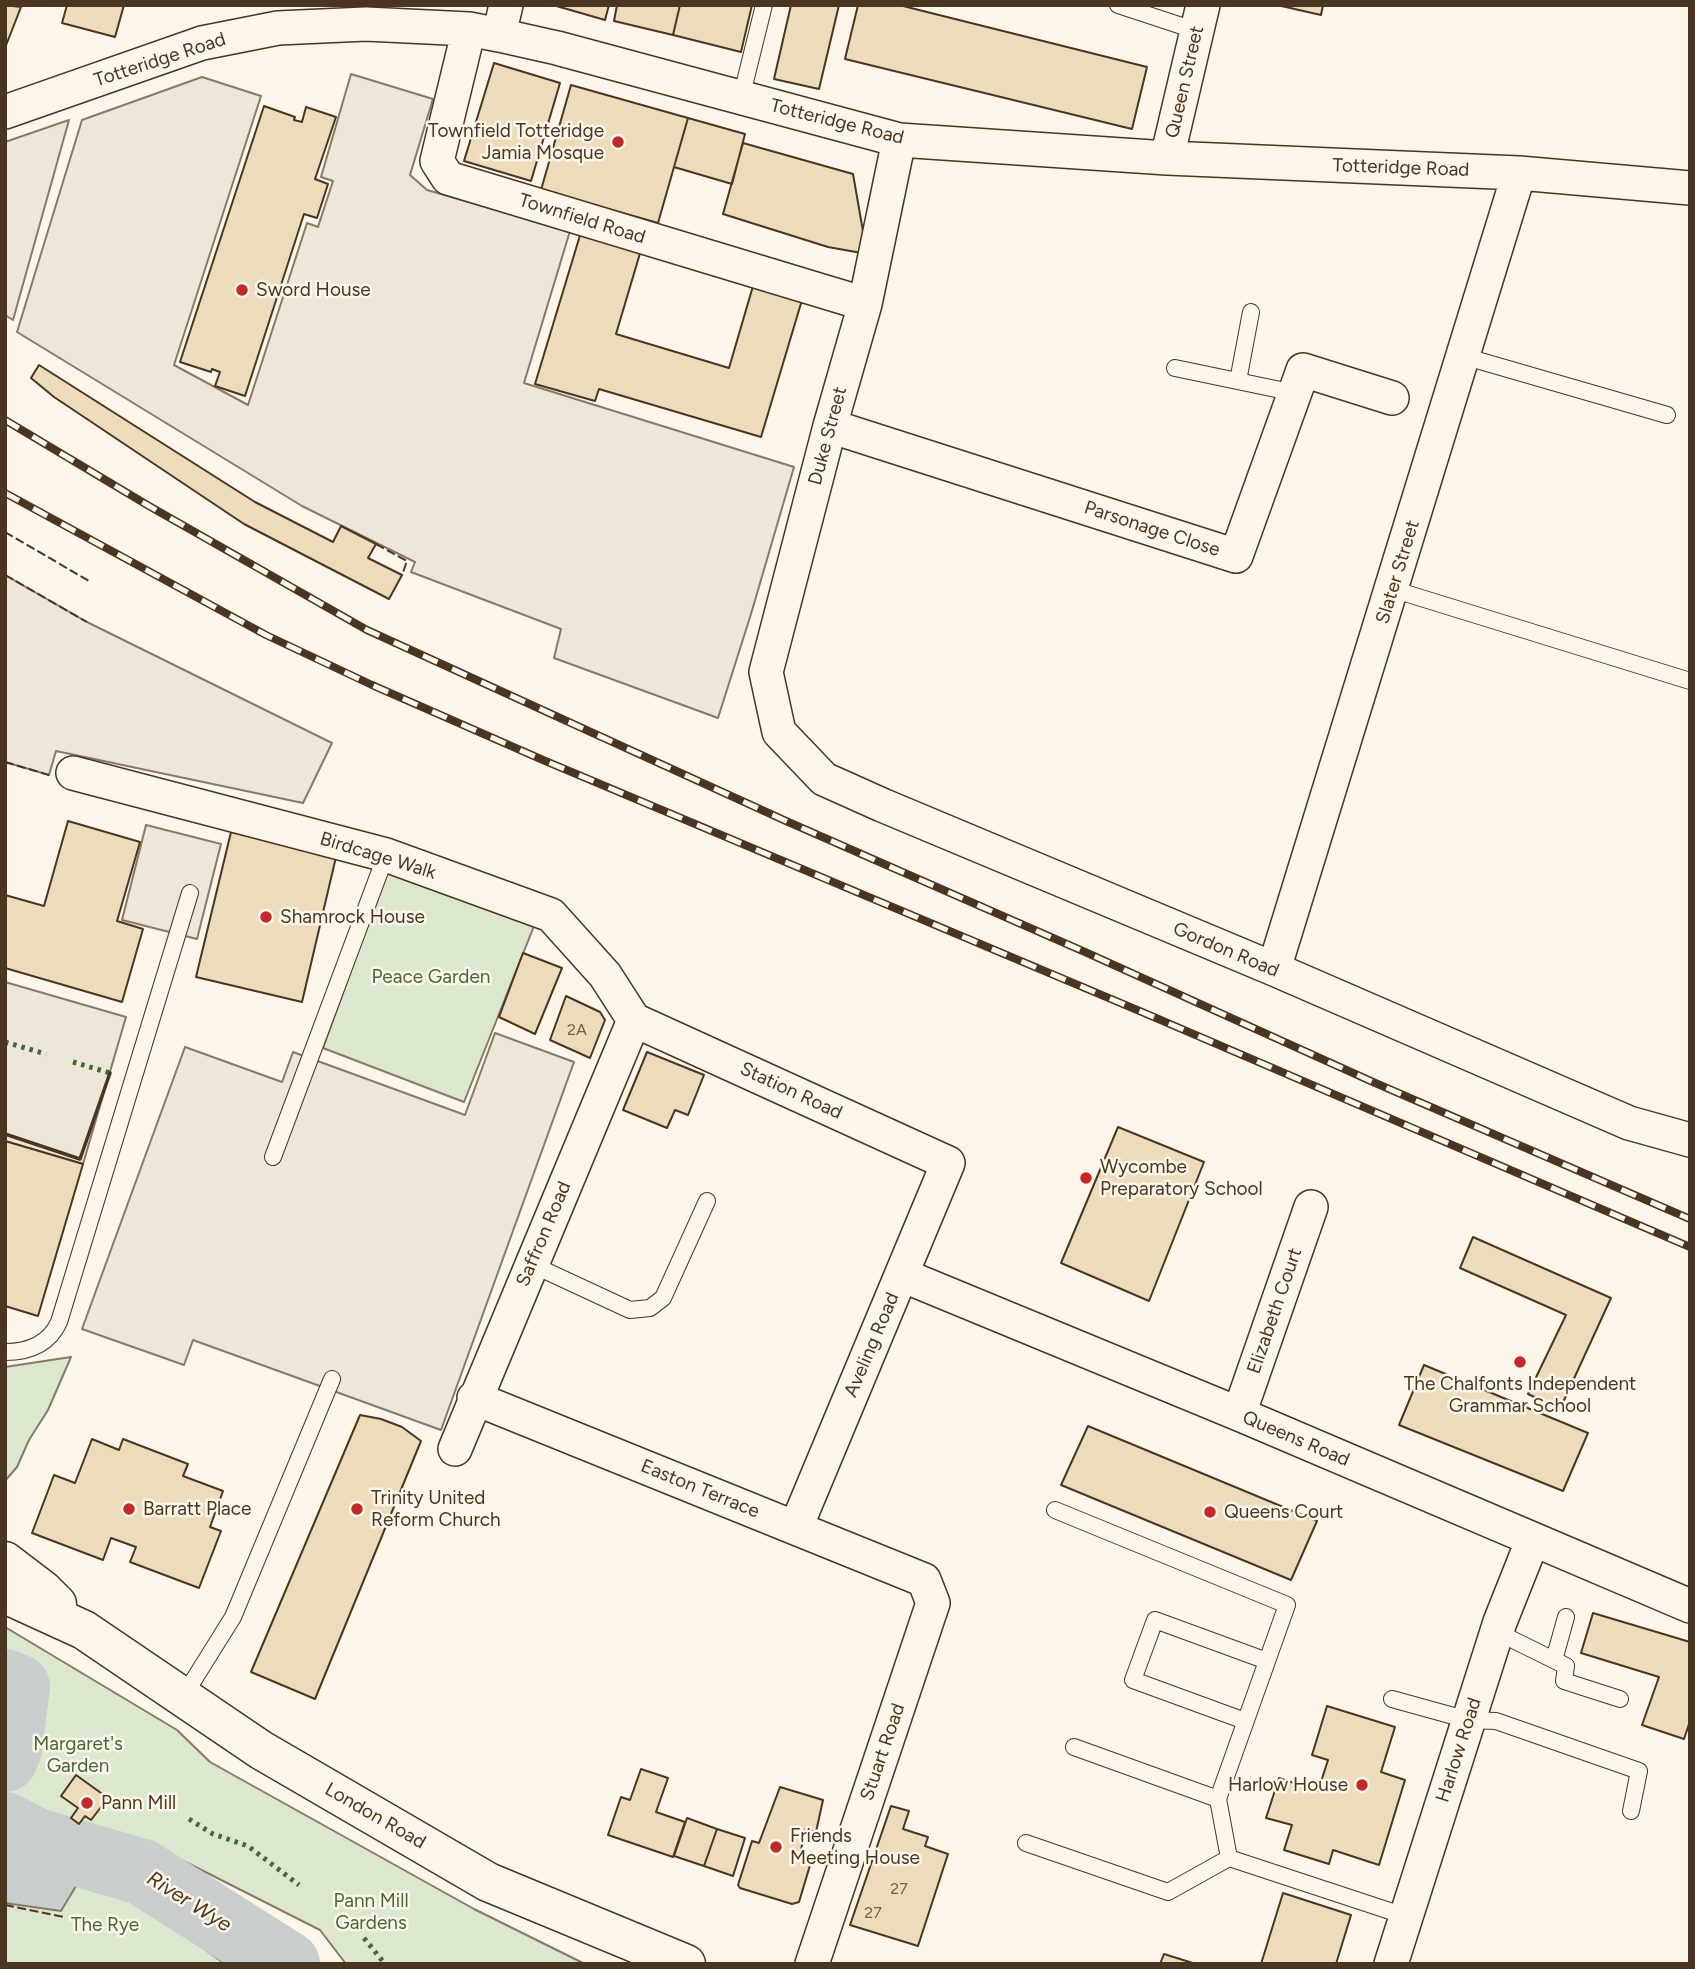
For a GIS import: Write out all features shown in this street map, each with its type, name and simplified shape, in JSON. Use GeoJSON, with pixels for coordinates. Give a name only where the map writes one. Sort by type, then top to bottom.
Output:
{"type":"FeatureCollection","features":[{"type":"Feature","properties":{"kind":"main road"},"geometry":{"type":"LineString","coordinates":[[5,1561],[43,1590],[84,1630]]}},
{"type":"Feature","properties":{"kind":"main road"},"geometry":{"type":"LineString","coordinates":[[5,1594],[84,1630]]}},
{"type":"Feature","properties":{"kind":"main road","name":"London Road"},"geometry":{"type":"LineString","coordinates":[[84,1630],[261,1750],[488,1882],[686,1964]]}},
{"type":"Feature","properties":{"kind":"street","name":"Queen Street"},"geometry":{"type":"LineString","coordinates":[[1167,158],[1200,18]]}},
{"type":"Feature","properties":{"kind":"street","name":"Totteridge Road"},"geometry":{"type":"LineString","coordinates":[[5,113],[202,43],[278,28],[491,23],[557,48],[899,140],[1167,158],[1519,173],[1690,188]]}},
{"type":"Feature","properties":{"kind":"street","name":"Townfield Road"},"geometry":{"type":"LineString","coordinates":[[491,23],[437,161],[448,178],[865,304]]}},
{"type":"Feature","properties":{"kind":"street","name":"Duke Street"},"geometry":{"type":"LineString","coordinates":[[779,732],[766,672],[865,304],[899,140]]}},
{"type":"Feature","properties":{"kind":"street","name":"Slater Street"},"geometry":{"type":"LineString","coordinates":[[1274,970],[1519,173]]}},
{"type":"Feature","properties":{"kind":"street","name":"Parsonage Close"},"geometry":{"type":"LineString","coordinates":[[831,426],[1236,556],[1303,370],[1392,398]]}},
{"type":"Feature","properties":{"kind":"street","name":"Gordon Road"},"geometry":{"type":"LineString","coordinates":[[779,732],[824,779],[1629,1123],[1690,1140]]}},
{"type":"Feature","properties":{"kind":"street","name":"Birdcage Walk"},"geometry":{"type":"LineString","coordinates":[[73,773],[386,855],[551,915],[605,975],[634,1020]]}},
{"type":"Feature","properties":{"kind":"street","name":"Station Road"},"geometry":{"type":"LineString","coordinates":[[634,1020],[948,1163]]}},
{"type":"Feature","properties":{"kind":"street","name":"Saffron Road"},"geometry":{"type":"LineString","coordinates":[[454,1449],[634,1020]]}},
{"type":"Feature","properties":{"kind":"street","name":"Aveling Road"},"geometry":{"type":"LineString","coordinates":[[796,1527],[948,1163]]}},
{"type":"Feature","properties":{"kind":"street","name":"Elizabeth Court"},"geometry":{"type":"LineString","coordinates":[[1239,1414],[1311,1207]]}},
{"type":"Feature","properties":{"kind":"street","name":"Queens Road"},"geometry":{"type":"LineString","coordinates":[[902,1275],[1239,1414],[1690,1606]]}},
{"type":"Feature","properties":{"kind":"street","name":"Easton Terrace"},"geometry":{"type":"LineString","coordinates":[[474,1398],[924,1580]]}},
{"type":"Feature","properties":{"kind":"street","name":"Harlow Road"},"geometry":{"type":"LineString","coordinates":[[1391,1964],[1497,1632],[1533,1539]]}},
{"type":"Feature","properties":{"kind":"street","name":"Stuart Road"},"geometry":{"type":"LineString","coordinates":[[812,1964],[933,1603],[924,1580]]}},
{"type":"Feature","properties":{"kind":"lane"},"geometry":{"type":"LineString","coordinates":[[741,98],[764,5]]}},
{"type":"Feature","properties":{"kind":"lane"},"geometry":{"type":"LineString","coordinates":[[1118,5],[1200,18]]}},
{"type":"Feature","properties":{"kind":"lane"},"geometry":{"type":"LineString","coordinates":[[1238,381],[1251,312]]}},
{"type":"Feature","properties":{"kind":"lane"},"geometry":{"type":"LineString","coordinates":[[1464,356],[1667,415]]}},
{"type":"Feature","properties":{"kind":"lane"},"geometry":{"type":"LineString","coordinates":[[1175,368],[1295,393]]}},
{"type":"Feature","properties":{"kind":"lane"},"geometry":{"type":"LineString","coordinates":[[1392,589],[1690,681]]}},
{"type":"Feature","properties":{"kind":"lane"},"geometry":{"type":"LineString","coordinates":[[273,1157],[386,855]]}},
{"type":"Feature","properties":{"kind":"lane"},"geometry":{"type":"LineString","coordinates":[[5,1352],[20,1352],[38,1346],[53,1336],[59,1322],[190,893]]}},
{"type":"Feature","properties":{"kind":"lane"},"geometry":{"type":"LineString","coordinates":[[531,1264],[630,1310],[650,1308],[663,1298],[707,1201]]}},
{"type":"Feature","properties":{"kind":"lane"},"geometry":{"type":"LineString","coordinates":[[183,1697],[233,1617],[332,1379]]}},
{"type":"Feature","properties":{"kind":"lane"},"geometry":{"type":"LineString","coordinates":[[1055,1510],[1287,1605],[1218,1799],[1229,1858]]}},
{"type":"Feature","properties":{"kind":"lane"},"geometry":{"type":"LineString","coordinates":[[1554,1660],[1566,1617]]}},
{"type":"Feature","properties":{"kind":"lane"},"geometry":{"type":"LineString","coordinates":[[1245,1721],[1133,1680],[1146,1644],[1155,1620],[1267,1661]]}},
{"type":"Feature","properties":{"kind":"lane"},"geometry":{"type":"LineString","coordinates":[[1497,1632],[1566,1666],[1564,1681],[1620,1699]]}},
{"type":"Feature","properties":{"kind":"lane"},"geometry":{"type":"LineString","coordinates":[[1392,1699],[1468,1720],[1496,1721],[1639,1771],[1631,1811]]}},
{"type":"Feature","properties":{"kind":"lane"},"geometry":{"type":"LineString","coordinates":[[1074,1747],[1218,1799]]}},
{"type":"Feature","properties":{"kind":"lane"},"geometry":{"type":"LineString","coordinates":[[1026,1843],[1168,1892],[1229,1858],[1405,1916]]}},
{"type":"Feature","properties":{"kind":"green space","name":"Peace Garden"},"geometry":{"type":"Polygon","coordinates":[[[387,871],[534,926],[464,1102],[323,1048],[387,871]]]}},
{"type":"Feature","properties":{"kind":"green space"},"geometry":{"type":"Polygon","coordinates":[[[71,1357],[48,1410],[29,1440],[17,1467],[5,1481],[5,1367],[71,1357]]]}},
{"type":"Feature","properties":{"kind":"green space"},"geometry":{"type":"Polygon","coordinates":[[[5,1627],[177,1730],[210,1762],[474,1909],[585,1964],[346,1964],[320,1930],[150,1844],[132,1890],[136,1900],[225,1964],[5,1964],[5,1627]]]}},
{"type":"Feature","properties":{"kind":"shaded area"},"geometry":{"type":"Polygon","coordinates":[[[351,74],[433,99],[410,175],[427,190],[570,231],[524,383],[794,467],[718,718],[554,658],[561,629],[411,572],[415,562],[302,506],[17,332],[82,120],[202,77],[261,96],[174,365],[248,405],[307,223],[318,227],[333,181],[321,177],[351,74]]]}},
{"type":"Feature","properties":{"kind":"shaded area"},"geometry":{"type":"Polygon","coordinates":[[[69,120],[13,320],[5,315],[5,142],[69,120]]]}},
{"type":"Feature","properties":{"kind":"shaded area"},"geometry":{"type":"Polygon","coordinates":[[[5,575],[87,622],[332,743],[303,803],[56,751],[49,775],[5,762],[5,575]]]}},
{"type":"Feature","properties":{"kind":"shaded area"},"geometry":{"type":"Polygon","coordinates":[[[146,825],[221,844],[197,939],[122,920],[146,825]]]}},
{"type":"Feature","properties":{"kind":"shaded area"},"geometry":{"type":"Polygon","coordinates":[[[5,982],[126,1017],[83,1164],[5,1141],[5,982]]]}},
{"type":"Feature","properties":{"kind":"shaded area"},"geometry":{"type":"Polygon","coordinates":[[[495,1033],[574,1062],[441,1430],[193,1340],[184,1365],[82,1329],[185,1047],[282,1082],[293,1052],[465,1115],[495,1033]]]}},
{"type":"Feature","properties":{"kind":"shaded area"},"geometry":{"type":"Polygon","coordinates":[[[24,1811],[46,1816],[94,1856],[61,1911],[5,1903],[5,1863],[14,1848],[10,1838],[10,1821],[15,1814],[24,1811]]]}},
{"type":"Feature","properties":{"kind":"building"},"geometry":{"type":"Polygon","coordinates":[[[5,5],[21,7],[5,48],[5,5]]]}},
{"type":"Feature","properties":{"kind":"building"},"geometry":{"type":"Polygon","coordinates":[[[67,5],[124,5],[115,37],[62,23],[67,5]]]}},
{"type":"Feature","properties":{"kind":"building"},"geometry":{"type":"Polygon","coordinates":[[[553,5],[609,5],[605,20],[553,5]]]}},
{"type":"Feature","properties":{"kind":"building"},"geometry":{"type":"Polygon","coordinates":[[[617,5],[680,5],[673,35],[614,21],[617,5]]]}},
{"type":"Feature","properties":{"kind":"building"},"geometry":{"type":"Polygon","coordinates":[[[680,5],[752,5],[741,52],[673,35],[680,5]]]}},
{"type":"Feature","properties":{"kind":"building"},"geometry":{"type":"Polygon","coordinates":[[[791,5],[839,5],[819,89],[774,79],[791,5]]]}},
{"type":"Feature","properties":{"kind":"building"},"geometry":{"type":"Polygon","coordinates":[[[858,5],[899,5],[1147,67],[1132,129],[845,59],[858,5]]]}},
{"type":"Feature","properties":{"kind":"building"},"geometry":{"type":"Polygon","coordinates":[[[1277,5],[1323,5],[1321,15],[1277,5]]]}},
{"type":"Feature","properties":{"kind":"building"},"geometry":{"type":"Polygon","coordinates":[[[494,63],[560,83],[531,181],[464,161],[494,63]]]}},
{"type":"Feature","properties":{"kind":"building","name":"Townfield Totteridge Jamia Mosque"},"geometry":{"type":"Polygon","coordinates":[[[571,85],[688,118],[658,223],[541,190],[571,85]]]}},
{"type":"Feature","properties":{"kind":"building","name":"Sword House"},"geometry":{"type":"Polygon","coordinates":[[[264,106],[302,122],[306,107],[336,117],[315,179],[328,184],[317,218],[304,214],[245,396],[215,386],[220,372],[212,369],[211,372],[180,362],[264,106]]]}},
{"type":"Feature","properties":{"kind":"building"},"geometry":{"type":"Polygon","coordinates":[[[688,118],[745,134],[732,184],[674,167],[688,118]]]}},
{"type":"Feature","properties":{"kind":"building"},"geometry":{"type":"Polygon","coordinates":[[[743,143],[853,174],[867,254],[828,247],[723,214],[743,143]]]}},
{"type":"Feature","properties":{"kind":"building"},"geometry":{"type":"Polygon","coordinates":[[[581,232],[641,250],[616,334],[729,368],[753,286],[802,300],[761,437],[599,389],[595,401],[535,384],[581,232]]]}},
{"type":"Feature","properties":{"kind":"building"},"geometry":{"type":"Polygon","coordinates":[[[39,365],[255,502],[333,542],[341,526],[376,544],[368,558],[402,575],[389,599],[244,524],[54,397],[31,378],[39,365]]]}},
{"type":"Feature","properties":{"kind":"building"},"geometry":{"type":"Polygon","coordinates":[[[68,821],[140,842],[117,921],[143,929],[122,1002],[5,968],[5,895],[44,906],[68,821]]]}},
{"type":"Feature","properties":{"kind":"building","name":"Shamrock House"},"geometry":{"type":"Polygon","coordinates":[[[231,832],[336,857],[302,1002],[196,977],[231,832]]]}},
{"type":"Feature","properties":{"kind":"building"},"geometry":{"type":"Polygon","coordinates":[[[523,953],[562,968],[535,1034],[499,1017],[523,953]]]}},
{"type":"Feature","properties":{"kind":"building"},"geometry":{"type":"Polygon","coordinates":[[[566,996],[600,1012],[605,1020],[590,1058],[550,1040],[566,996]]]}},
{"type":"Feature","properties":{"kind":"building"},"geometry":{"type":"Polygon","coordinates":[[[647,1052],[704,1075],[688,1115],[675,1110],[667,1128],[623,1110],[647,1052]]]}},
{"type":"Feature","properties":{"kind":"building"},"geometry":{"type":"Polygon","coordinates":[[[1118,1127],[1204,1162],[1149,1301],[1061,1263],[1118,1127]]]}},
{"type":"Feature","properties":{"kind":"building"},"geometry":{"type":"Polygon","coordinates":[[[5,1141],[83,1164],[38,1316],[5,1306],[5,1141]]]}},
{"type":"Feature","properties":{"kind":"building"},"geometry":{"type":"Polygon","coordinates":[[[1473,1237],[1611,1298],[1560,1409],[1528,1394],[1566,1315],[1460,1268],[1473,1237]]]}},
{"type":"Feature","properties":{"kind":"building"},"geometry":{"type":"Polygon","coordinates":[[[1424,1365],[1588,1433],[1563,1491],[1399,1425],[1424,1365]]]}},
{"type":"Feature","properties":{"kind":"building","name":"Trinity United Reform Church"},"geometry":{"type":"Polygon","coordinates":[[[360,1415],[402,1427],[421,1441],[315,1699],[251,1672],[360,1415]]]}},
{"type":"Feature","properties":{"kind":"building","name":"Queens Court"},"geometry":{"type":"Polygon","coordinates":[[[1088,1426],[1317,1521],[1291,1580],[1061,1485],[1088,1426]]]}},
{"type":"Feature","properties":{"kind":"building","name":"Barratt Place"},"geometry":{"type":"Polygon","coordinates":[[[92,1439],[119,1450],[123,1439],[188,1464],[183,1476],[223,1491],[210,1527],[221,1531],[199,1588],[130,1562],[136,1547],[111,1538],[103,1560],[32,1533],[54,1475],[75,1483],[92,1439]]]}},
{"type":"Feature","properties":{"kind":"building"},"geometry":{"type":"Polygon","coordinates":[[[1593,1613],[1690,1642],[1690,1721],[1684,1739],[1642,1725],[1659,1677],[1581,1653],[1593,1613]]]}},
{"type":"Feature","properties":{"kind":"building","name":"Harlow House"},"geometry":{"type":"Polygon","coordinates":[[[1327,1706],[1395,1727],[1381,1772],[1405,1780],[1379,1865],[1333,1850],[1329,1864],[1284,1850],[1292,1825],[1266,1818],[1279,1778],[1318,1791],[1328,1760],[1312,1755],[1327,1706]]]}},
{"type":"Feature","properties":{"kind":"building"},"geometry":{"type":"Polygon","coordinates":[[[641,1769],[668,1778],[656,1812],[685,1822],[673,1857],[608,1835],[621,1797],[630,1800],[641,1769]]]}},
{"type":"Feature","properties":{"kind":"building","name":"Pann Mill"},"geometry":{"type":"Polygon","coordinates":[[[76,1775],[108,1798],[91,1820],[85,1816],[79,1824],[71,1818],[78,1808],[61,1796],[76,1775]]]}},
{"type":"Feature","properties":{"kind":"building","name":"Friends Meeting House"},"geometry":{"type":"Polygon","coordinates":[[[780,1787],[823,1800],[816,1832],[805,1830],[801,1850],[805,1860],[811,1862],[799,1902],[792,1904],[740,1888],[738,1885],[752,1841],[759,1843],[780,1787]]]}},
{"type":"Feature","properties":{"kind":"building"},"geometry":{"type":"Polygon","coordinates":[[[891,1806],[909,1811],[903,1829],[928,1837],[925,1846],[948,1854],[918,1946],[850,1925],[891,1806]]]}},
{"type":"Feature","properties":{"kind":"building"},"geometry":{"type":"Polygon","coordinates":[[[687,1818],[717,1829],[704,1866],[674,1856],[687,1818]]]}},
{"type":"Feature","properties":{"kind":"building"},"geometry":{"type":"Polygon","coordinates":[[[717,1829],[745,1838],[733,1876],[704,1866],[717,1829]]]}},
{"type":"Feature","properties":{"kind":"building"},"geometry":{"type":"Polygon","coordinates":[[[1283,1893],[1351,1915],[1336,1964],[1261,1964],[1283,1893]]]}},
{"type":"Feature","properties":{"kind":"building"},"geometry":{"type":"Polygon","coordinates":[[[1164,1954],[1196,1964],[1160,1964],[1164,1954]]]}},
{"type":"Feature","properties":{"kind":"waterway","name":"River Wye"},"geometry":{"type":"LineString","coordinates":[[5,1682],[17,1687],[9,1749],[5,1759]]}},
{"type":"Feature","properties":{"kind":"waterway","name":"River Wye"},"geometry":{"type":"LineString","coordinates":[[5,1825],[36,1841],[142,1872],[287,1964]]}},
{"type":"Feature","properties":{"kind":"railway"},"geometry":{"type":"LineString","coordinates":[[5,420],[149,506],[367,630],[786,821],[1373,1082],[1690,1219]]}},
{"type":"Feature","properties":{"kind":"railway"},"geometry":{"type":"LineString","coordinates":[[5,493],[266,635],[372,685],[1690,1247]]}},
{"type":"Feature","properties":{"kind":"hedge"},"geometry":{"type":"LineString","coordinates":[[5,1042],[46,1054]]}},
{"type":"Feature","properties":{"kind":"hedge"},"geometry":{"type":"LineString","coordinates":[[73,1062],[110,1073]]}},
{"type":"Feature","properties":{"kind":"hedge"},"geometry":{"type":"LineString","coordinates":[[189,1819],[213,1834],[248,1846],[299,1885]]}},
{"type":"Feature","properties":{"kind":"hedge"},"geometry":{"type":"LineString","coordinates":[[364,1938],[385,1964]]}},
{"type":"Feature","properties":{"kind":"fence"},"geometry":{"type":"LineString","coordinates":[[5,532],[89,581]]}},
{"type":"Feature","properties":{"kind":"fence"},"geometry":{"type":"LineString","coordinates":[[376,544],[407,561],[402,575]]}},
{"type":"Feature","properties":{"kind":"fence"},"geometry":{"type":"LineString","coordinates":[[5,575],[87,622]]}},
{"type":"Feature","properties":{"kind":"fence"},"geometry":{"type":"LineString","coordinates":[[5,762],[49,775]]}},
{"type":"Feature","properties":{"kind":"fence"},"geometry":{"type":"LineString","coordinates":[[5,1905],[64,1917]]}},
{"type":"Feature","properties":{"kind":"wall"},"geometry":{"type":"LineString","coordinates":[[5,1134],[80,1159],[110,1073]]}},
{"type":"Feature","properties":{"kind":"place","name":"Townfield Totteridge Jamia Mosque"},"geometry":{"type":"Point","coordinates":[618,142]}},
{"type":"Feature","properties":{"kind":"place","name":"Sword House"},"geometry":{"type":"Point","coordinates":[242,290]}},
{"type":"Feature","properties":{"kind":"place","name":"Shamrock House"},"geometry":{"type":"Point","coordinates":[266,917]}},
{"type":"Feature","properties":{"kind":"place","name":"Wycombe Preparatory School"},"geometry":{"type":"Point","coordinates":[1086,1178]}},
{"type":"Feature","properties":{"kind":"place","name":"The Chalfonts Independent Grammar School"},"geometry":{"type":"Point","coordinates":[1520,1362]}},
{"type":"Feature","properties":{"kind":"place","name":"Barratt Place"},"geometry":{"type":"Point","coordinates":[129,1509]}},
{"type":"Feature","properties":{"kind":"place","name":"Trinity United Reform Church"},"geometry":{"type":"Point","coordinates":[357,1509]}},
{"type":"Feature","properties":{"kind":"place","name":"Queens Court"},"geometry":{"type":"Point","coordinates":[1210,1512]}},
{"type":"Feature","properties":{"kind":"place","name":"Harlow House"},"geometry":{"type":"Point","coordinates":[1362,1785]}},
{"type":"Feature","properties":{"kind":"place","name":"Pann Mill"},"geometry":{"type":"Point","coordinates":[87,1803]}},
{"type":"Feature","properties":{"kind":"place","name":"Friends Meeting House"},"geometry":{"type":"Point","coordinates":[776,1847]}},
{"type":"Feature","properties":{"kind":"park label","name":"Margaret's Garden"},"geometry":{"type":"Point","coordinates":[78,1755]}},
{"type":"Feature","properties":{"kind":"park label","name":"Pann Mill Gardens"},"geometry":{"type":"Point","coordinates":[371,1912]}},
{"type":"Feature","properties":{"kind":"park label","name":"The Rye"},"geometry":{"type":"Point","coordinates":[105,1925]}}]}
